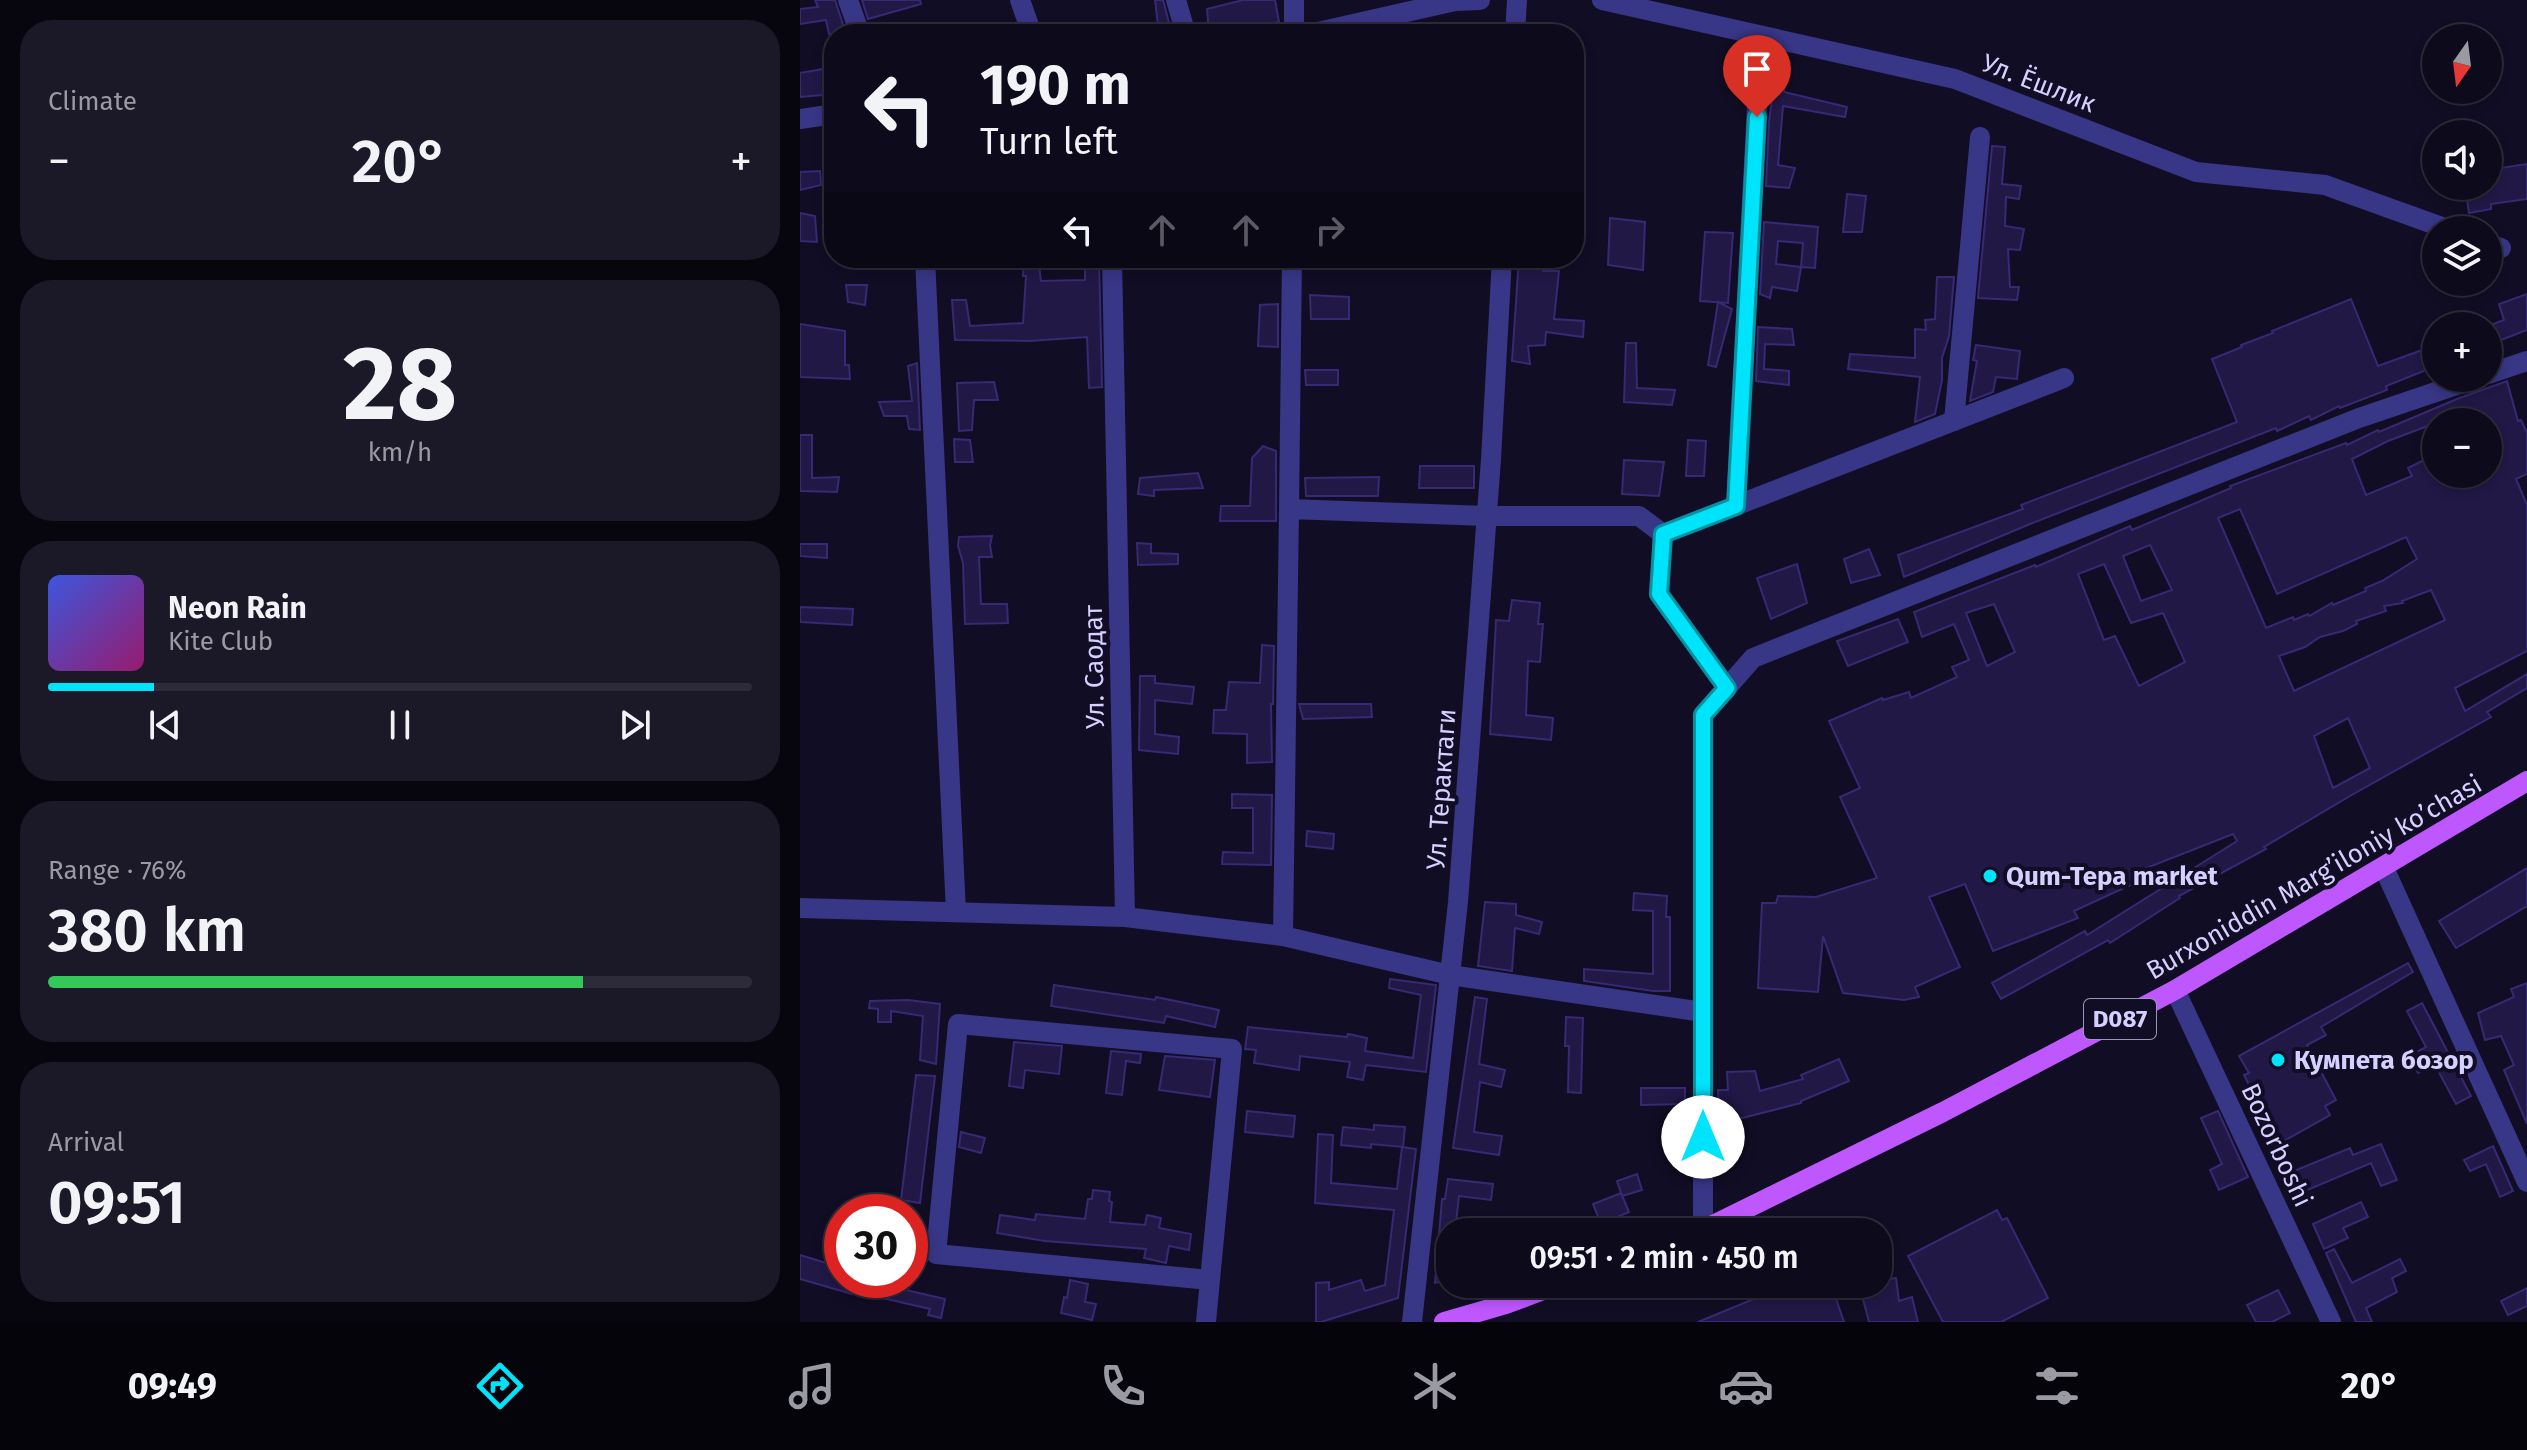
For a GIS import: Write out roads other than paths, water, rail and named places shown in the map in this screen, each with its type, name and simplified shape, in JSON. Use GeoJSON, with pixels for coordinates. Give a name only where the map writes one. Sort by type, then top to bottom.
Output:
{"type":"FeatureCollection","features":[{"type":"Feature","properties":{"kind":"main road","name":"Burxoniddin Marg’iloniy ko’chasi"},"geometry":{"type":"LineString","coordinates":[[1727,1218],[1956,1105],[2175,990],[2527,781]]}},
{"type":"Feature","properties":{"kind":"main road"},"geometry":{"type":"LineString","coordinates":[[1444,1322],[1522,1298]]}},
{"type":"Feature","properties":{"kind":"street"},"geometry":{"type":"LineString","coordinates":[[848,0],[856,24]]}},
{"type":"Feature","properties":{"kind":"street"},"geometry":{"type":"LineString","coordinates":[[1020,0],[1028,24]]}},
{"type":"Feature","properties":{"kind":"street"},"geometry":{"type":"LineString","coordinates":[[1176,0],[1183,24]]}},
{"type":"Feature","properties":{"kind":"street"},"geometry":{"type":"LineString","coordinates":[[1294,0],[1294,24]]}},
{"type":"Feature","properties":{"kind":"street"},"geometry":{"type":"LineString","coordinates":[[1352,24],[1455,0],[1480,0]]}},
{"type":"Feature","properties":{"kind":"street"},"geometry":{"type":"LineString","coordinates":[[1516,24],[1517,0]]}},
{"type":"Feature","properties":{"kind":"street","name":"Ул. Ёшлик"},"geometry":{"type":"LineString","coordinates":[[1602,0],[1955,79],[2196,172],[2325,185],[2422,220]]}},
{"type":"Feature","properties":{"kind":"street"},"geometry":{"type":"LineString","coordinates":[[1736,506],[1758,87]]}},
{"type":"Feature","properties":{"kind":"street"},"geometry":{"type":"LineString","coordinates":[[800,119],[824,115]]}},
{"type":"Feature","properties":{"kind":"street"},"geometry":{"type":"LineString","coordinates":[[1954,421],[1980,137]]}},
{"type":"Feature","properties":{"kind":"street"},"geometry":{"type":"LineString","coordinates":[[925,268],[956,912]]}},
{"type":"Feature","properties":{"kind":"street","name":"Ул. Саодат"},"geometry":{"type":"LineString","coordinates":[[1112,268],[1125,917]]}},
{"type":"Feature","properties":{"kind":"street"},"geometry":{"type":"LineString","coordinates":[[1283,936],[1292,268]]}},
{"type":"Feature","properties":{"kind":"street","name":"Ул. Терактаги"},"geometry":{"type":"LineString","coordinates":[[1412,1322],[1458,902],[1487,516],[1501,268]]}},
{"type":"Feature","properties":{"kind":"street"},"geometry":{"type":"LineString","coordinates":[[2502,369],[2527,361]]}},
{"type":"Feature","properties":{"kind":"street"},"geometry":{"type":"LineString","coordinates":[[1663,534],[2064,378]]}},
{"type":"Feature","properties":{"kind":"street"},"geometry":{"type":"LineString","coordinates":[[1701,1218],[1703,715],[1753,658],[2359,418],[2436,392]]}},
{"type":"Feature","properties":{"kind":"street"},"geometry":{"type":"LineString","coordinates":[[1289,509],[1487,516],[1639,516],[1663,534]]}},
{"type":"Feature","properties":{"kind":"street"},"geometry":{"type":"LineString","coordinates":[[1663,534],[1659,594],[1727,688]]}},
{"type":"Feature","properties":{"kind":"street"},"geometry":{"type":"LineString","coordinates":[[2384,868],[2527,1182]]}},
{"type":"Feature","properties":{"kind":"street"},"geometry":{"type":"LineString","coordinates":[[800,908],[1125,917],[1283,936],[1450,975],[1703,1012]]}},
{"type":"Feature","properties":{"kind":"street","name":"Bozorboshi"},"geometry":{"type":"LineString","coordinates":[[2175,990],[2331,1322]]}},
{"type":"Feature","properties":{"kind":"street"},"geometry":{"type":"LineString","coordinates":[[1206,1322],[1210,1280],[1232,1049],[958,1024],[936,1254],[1210,1280]]}},
{"type":"Feature","properties":{"kind":"place","name":"Qum-Tepa market"},"geometry":{"type":"Point","coordinates":[1990,876]}},
{"type":"Feature","properties":{"kind":"place","name":"Кумпета бозор"},"geometry":{"type":"Point","coordinates":[2278,1060]}}]}
